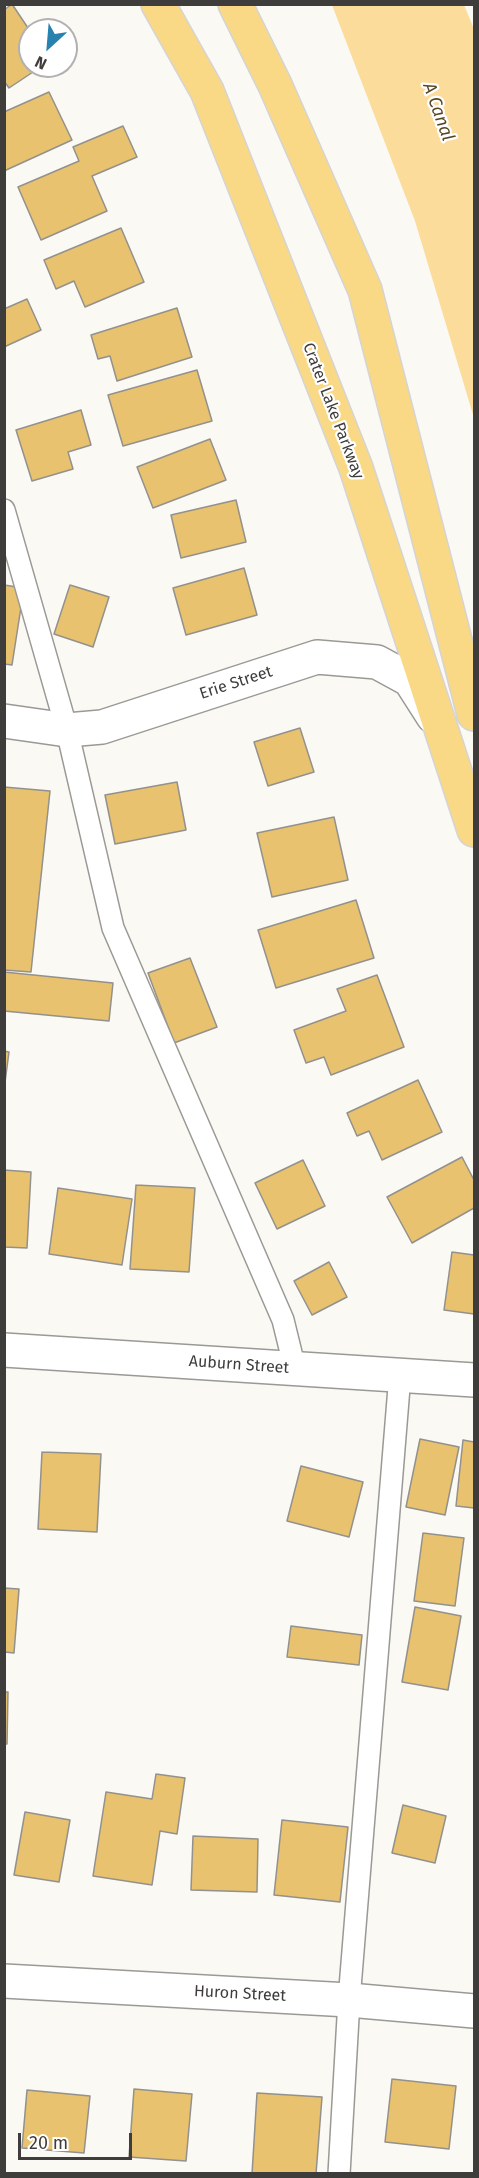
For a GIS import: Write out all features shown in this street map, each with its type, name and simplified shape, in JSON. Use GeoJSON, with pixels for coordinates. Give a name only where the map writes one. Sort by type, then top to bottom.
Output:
{"type":"FeatureCollection","features":[{"type":"Feature","properties":{"kind":"main road","name":"Crater Lake Parkway"},"geometry":{"type":"LineString","coordinates":[[158,4],[207,91],[356,468],[474,830]]}},
{"type":"Feature","properties":{"kind":"main road"},"geometry":{"type":"LineString","coordinates":[[235,4],[275,85],[365,290],[474,714]]}},
{"type":"Feature","properties":{"kind":"street","name":"Erie Street"},"geometry":{"type":"LineString","coordinates":[[4,721],[67,730],[102,727],[317,657],[377,662],[410,680],[441,727]]}},
{"type":"Feature","properties":{"kind":"street","name":"Auburn Street"},"geometry":{"type":"LineString","coordinates":[[4,1350],[474,1380]]}},
{"type":"Feature","properties":{"kind":"street","name":"Huron Street"},"geometry":{"type":"LineString","coordinates":[[4,1981],[349,2000],[474,2011]]}},
{"type":"Feature","properties":{"kind":"lane"},"geometry":{"type":"LineString","coordinates":[[4,510],[67,730],[113,928],[283,1320],[295,1369]]}},
{"type":"Feature","properties":{"kind":"lane"},"geometry":{"type":"LineString","coordinates":[[339,2174],[349,2000],[400,1375]]}},
{"type":"Feature","properties":{"kind":"water","name":"A Canal"},"geometry":{"type":"Polygon","coordinates":[[[332,5],[464,5],[474,29],[474,418],[415,221],[332,5]]]}},
{"type":"Feature","properties":{"kind":"building"},"geometry":{"type":"Polygon","coordinates":[[[12,4],[21,18],[18,18],[18,78],[24,78],[9,88],[4,81],[4,10],[12,4]]]}},
{"type":"Feature","properties":{"kind":"building"},"geometry":{"type":"Polygon","coordinates":[[[49,92],[72,140],[4,171],[4,112],[49,92]]]}},
{"type":"Feature","properties":{"kind":"building"},"geometry":{"type":"Polygon","coordinates":[[[123,126],[137,157],[92,176],[107,211],[41,240],[18,187],[79,161],[73,147],[123,126]]]}},
{"type":"Feature","properties":{"kind":"building"},"geometry":{"type":"Polygon","coordinates":[[[121,228],[144,282],[85,307],[74,281],[56,289],[44,260],[121,228]]]}},
{"type":"Feature","properties":{"kind":"building"},"geometry":{"type":"Polygon","coordinates":[[[27,299],[41,330],[4,347],[4,309],[27,299]]]}},
{"type":"Feature","properties":{"kind":"building"},"geometry":{"type":"Polygon","coordinates":[[[177,308],[192,357],[117,381],[110,356],[98,359],[91,335],[177,308]]]}},
{"type":"Feature","properties":{"kind":"building"},"geometry":{"type":"Polygon","coordinates":[[[197,370],[212,421],[123,446],[108,395],[197,370]]]}},
{"type":"Feature","properties":{"kind":"building"},"geometry":{"type":"Polygon","coordinates":[[[81,410],[91,445],[68,452],[73,469],[32,481],[16,430],[81,410]]]}},
{"type":"Feature","properties":{"kind":"building"},"geometry":{"type":"Polygon","coordinates":[[[210,439],[226,480],[153,508],[137,467],[210,439]]]}},
{"type":"Feature","properties":{"kind":"building"},"geometry":{"type":"Polygon","coordinates":[[[236,500],[246,542],[181,558],[171,515],[236,500]]]}},
{"type":"Feature","properties":{"kind":"building"},"geometry":{"type":"Polygon","coordinates":[[[244,568],[257,615],[186,635],[173,588],[244,568]]]}},
{"type":"Feature","properties":{"kind":"building"},"geometry":{"type":"Polygon","coordinates":[[[4,585],[24,588],[12,665],[4,664],[4,585]]]}},
{"type":"Feature","properties":{"kind":"building"},"geometry":{"type":"Polygon","coordinates":[[[70,585],[109,597],[93,647],[54,634],[70,585]]]}},
{"type":"Feature","properties":{"kind":"building"},"geometry":{"type":"Polygon","coordinates":[[[300,728],[314,772],[268,786],[254,742],[300,728]]]}},
{"type":"Feature","properties":{"kind":"building"},"geometry":{"type":"Polygon","coordinates":[[[177,782],[186,830],[115,844],[105,795],[177,782]]]}},
{"type":"Feature","properties":{"kind":"building"},"geometry":{"type":"Polygon","coordinates":[[[4,787],[50,791],[31,972],[4,970],[4,787]]]}},
{"type":"Feature","properties":{"kind":"building"},"geometry":{"type":"Polygon","coordinates":[[[334,817],[348,880],[272,897],[257,833],[334,817]]]}},
{"type":"Feature","properties":{"kind":"building"},"geometry":{"type":"Polygon","coordinates":[[[356,900],[374,958],[276,988],[258,930],[356,900]]]}},
{"type":"Feature","properties":{"kind":"building"},"geometry":{"type":"Polygon","coordinates":[[[190,958],[217,1027],[174,1043],[148,973],[190,958]]]}},
{"type":"Feature","properties":{"kind":"building"},"geometry":{"type":"Polygon","coordinates":[[[4,972],[113,983],[109,1021],[4,1011],[4,972]]]}},
{"type":"Feature","properties":{"kind":"building"},"geometry":{"type":"Polygon","coordinates":[[[377,975],[404,1047],[331,1075],[324,1057],[306,1063],[294,1030],[346,1011],[337,989],[377,975]]]}},
{"type":"Feature","properties":{"kind":"building"},"geometry":{"type":"Polygon","coordinates":[[[4,1051],[9,1052],[4,1090],[4,1051]]]}},
{"type":"Feature","properties":{"kind":"building"},"geometry":{"type":"Polygon","coordinates":[[[418,1080],[442,1132],[382,1160],[369,1131],[357,1136],[347,1113],[418,1080]]]}},
{"type":"Feature","properties":{"kind":"building"},"geometry":{"type":"Polygon","coordinates":[[[462,1157],[474,1180],[474,1208],[412,1243],[387,1197],[462,1157]]]}},
{"type":"Feature","properties":{"kind":"building"},"geometry":{"type":"Polygon","coordinates":[[[303,1160],[325,1206],[277,1229],[255,1183],[303,1160]]]}},
{"type":"Feature","properties":{"kind":"building"},"geometry":{"type":"Polygon","coordinates":[[[4,1170],[31,1172],[27,1248],[4,1247],[4,1170]]]}},
{"type":"Feature","properties":{"kind":"building"},"geometry":{"type":"Polygon","coordinates":[[[136,1185],[195,1188],[189,1272],[130,1269],[136,1185]]]}},
{"type":"Feature","properties":{"kind":"building"},"geometry":{"type":"Polygon","coordinates":[[[58,1188],[132,1199],[122,1265],[49,1254],[58,1188]]]}},
{"type":"Feature","properties":{"kind":"building"},"geometry":{"type":"Polygon","coordinates":[[[452,1252],[474,1255],[474,1314],[444,1310],[452,1252]]]}},
{"type":"Feature","properties":{"kind":"building"},"geometry":{"type":"Polygon","coordinates":[[[329,1262],[347,1297],[312,1315],[294,1281],[329,1262]]]}},
{"type":"Feature","properties":{"kind":"building"},"geometry":{"type":"Polygon","coordinates":[[[420,1439],[459,1447],[445,1515],[406,1507],[420,1439]]]}},
{"type":"Feature","properties":{"kind":"building"},"geometry":{"type":"Polygon","coordinates":[[[463,1440],[474,1442],[474,1508],[456,1506],[463,1440]]]}},
{"type":"Feature","properties":{"kind":"building"},"geometry":{"type":"Polygon","coordinates":[[[42,1452],[101,1454],[97,1532],[38,1529],[42,1452]]]}},
{"type":"Feature","properties":{"kind":"building"},"geometry":{"type":"Polygon","coordinates":[[[301,1466],[363,1482],[349,1537],[287,1521],[301,1466]]]}},
{"type":"Feature","properties":{"kind":"building"},"geometry":{"type":"Polygon","coordinates":[[[423,1533],[464,1538],[455,1606],[414,1601],[423,1533]]]}},
{"type":"Feature","properties":{"kind":"building"},"geometry":{"type":"Polygon","coordinates":[[[4,1588],[19,1589],[14,1653],[4,1652],[4,1588]]]}},
{"type":"Feature","properties":{"kind":"building"},"geometry":{"type":"Polygon","coordinates":[[[415,1607],[461,1616],[448,1690],[402,1682],[415,1607]]]}},
{"type":"Feature","properties":{"kind":"building"},"geometry":{"type":"Polygon","coordinates":[[[291,1626],[362,1635],[359,1665],[287,1657],[291,1626]]]}},
{"type":"Feature","properties":{"kind":"building"},"geometry":{"type":"Polygon","coordinates":[[[4,1692],[8,1692],[7,1744],[4,1744],[4,1692]]]}},
{"type":"Feature","properties":{"kind":"building"},"geometry":{"type":"Polygon","coordinates":[[[156,1774],[185,1778],[177,1834],[160,1831],[152,1885],[93,1876],[106,1792],[152,1799],[156,1774]]]}},
{"type":"Feature","properties":{"kind":"building"},"geometry":{"type":"Polygon","coordinates":[[[403,1805],[446,1816],[435,1863],[392,1853],[403,1805]]]}},
{"type":"Feature","properties":{"kind":"building"},"geometry":{"type":"Polygon","coordinates":[[[25,1812],[70,1820],[59,1882],[14,1875],[25,1812]]]}},
{"type":"Feature","properties":{"kind":"building"},"geometry":{"type":"Polygon","coordinates":[[[282,1820],[348,1827],[340,1902],[274,1895],[282,1820]]]}},
{"type":"Feature","properties":{"kind":"building"},"geometry":{"type":"Polygon","coordinates":[[[193,1836],[258,1839],[257,1892],[191,1890],[193,1836]]]}},
{"type":"Feature","properties":{"kind":"building"},"geometry":{"type":"Polygon","coordinates":[[[392,2079],[456,2086],[449,2149],[385,2142],[392,2079]]]}},
{"type":"Feature","properties":{"kind":"building"},"geometry":{"type":"Polygon","coordinates":[[[134,2089],[192,2094],[186,2161],[129,2157],[134,2089]]]}},
{"type":"Feature","properties":{"kind":"building"},"geometry":{"type":"Polygon","coordinates":[[[27,2090],[90,2096],[84,2153],[22,2148],[27,2090]]]}},
{"type":"Feature","properties":{"kind":"building"},"geometry":{"type":"Polygon","coordinates":[[[257,2093],[322,2097],[316,2174],[252,2174],[257,2093]]]}}]}
